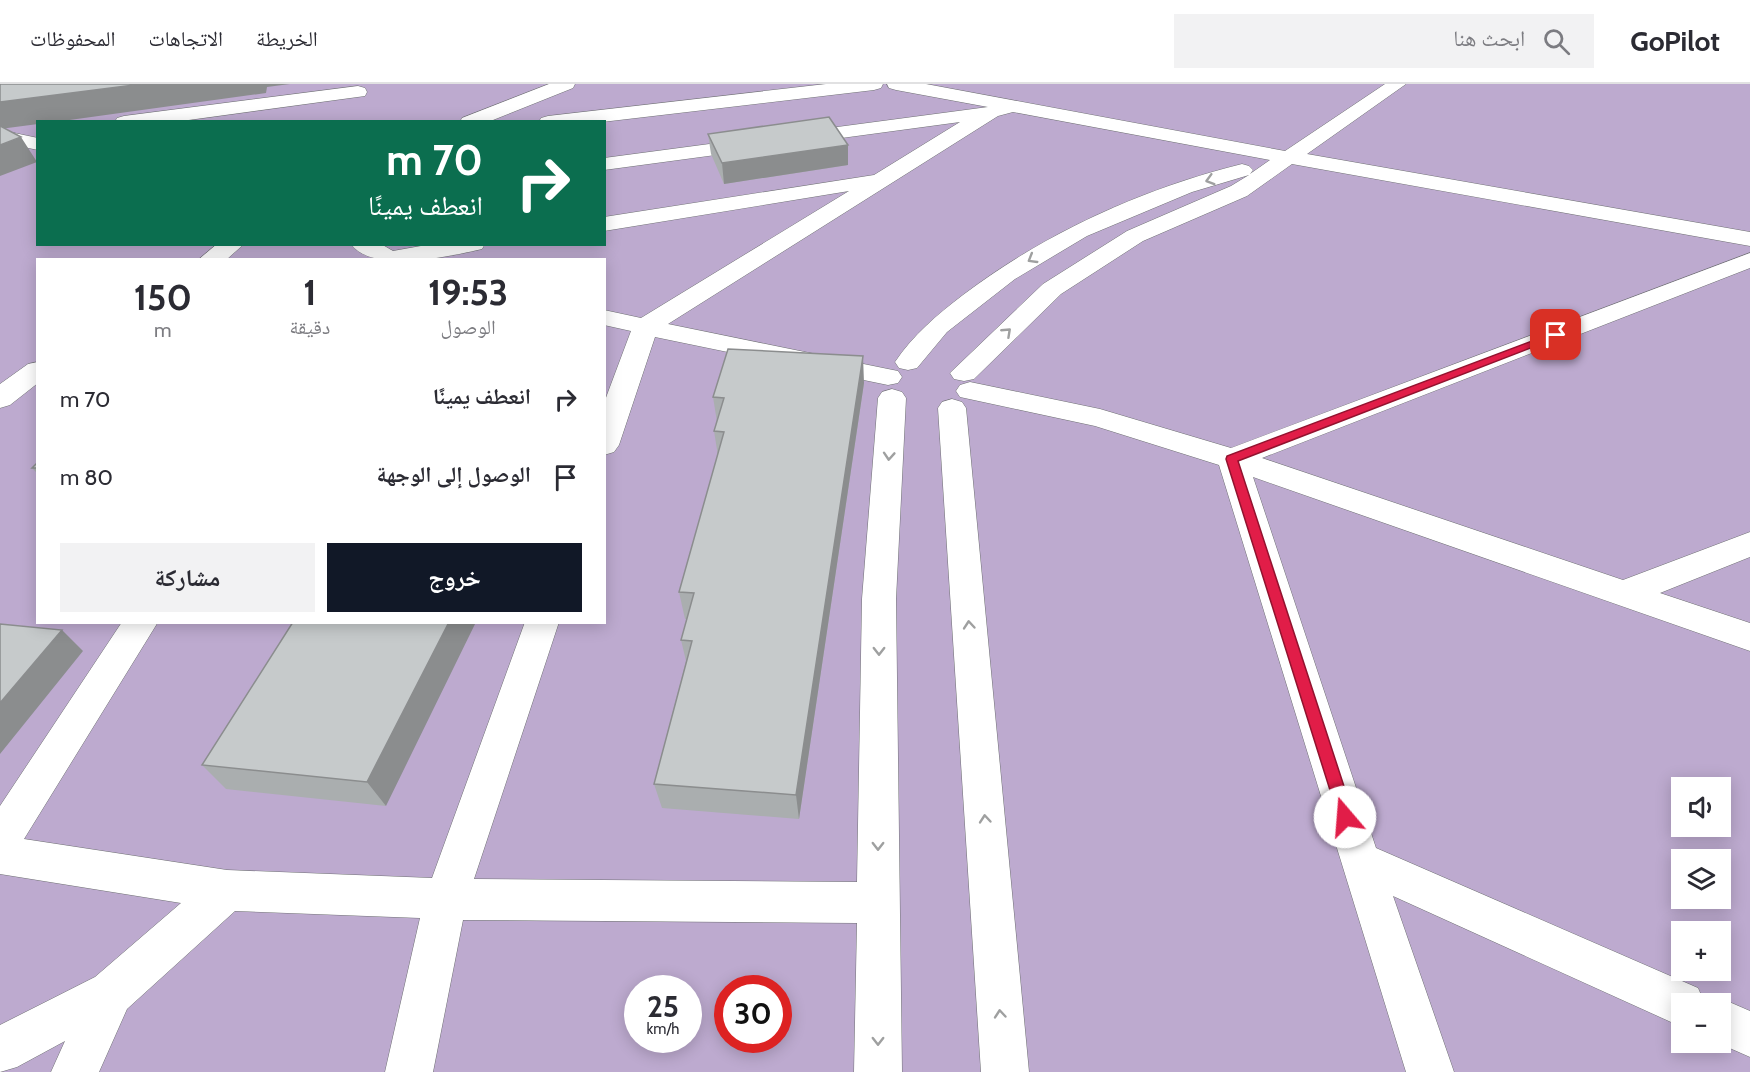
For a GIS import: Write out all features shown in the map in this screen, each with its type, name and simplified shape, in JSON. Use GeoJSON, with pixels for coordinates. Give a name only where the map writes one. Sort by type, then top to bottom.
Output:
{"type":"FeatureCollection","features":[{"type":"Feature","properties":{"kind":"street"},"geometry":{"type":"LineString","coordinates":[[299,117],[378,84]]}},
{"type":"Feature","properties":{"kind":"street"},"geometry":{"type":"LineString","coordinates":[[474,120],[566,84]]}},
{"type":"Feature","properties":{"kind":"street"},"geometry":{"type":"LineString","coordinates":[[565,120],[874,84]]}},
{"type":"Feature","properties":{"kind":"street"},"geometry":{"type":"LineString","coordinates":[[896,84],[1286,157],[1750,239]]}},
{"type":"Feature","properties":{"kind":"street"},"geometry":{"type":"LineString","coordinates":[[927,392],[1052,289],[1135,236],[1239,191],[1397,84]]}},
{"type":"Feature","properties":{"kind":"street"},"geometry":{"type":"LineString","coordinates":[[140,120],[358,92]]}},
{"type":"Feature","properties":{"kind":"street"},"geometry":{"type":"LineString","coordinates":[[606,164],[991,112],[1016,105]]}},
{"type":"Feature","properties":{"kind":"street"},"geometry":{"type":"LineString","coordinates":[[606,439],[645,327],[991,112]]}},
{"type":"Feature","properties":{"kind":"street"},"geometry":{"type":"LineString","coordinates":[[4,136],[36,133]]}},
{"type":"Feature","properties":{"kind":"street"},"geometry":{"type":"LineString","coordinates":[[4,136],[36,144]]}},
{"type":"Feature","properties":{"kind":"street"},"geometry":{"type":"LineString","coordinates":[[878,1072],[879,599],[927,392],[938,327],[1006,274],[1079,231],[1184,187],[1286,157]]}},
{"type":"Feature","properties":{"kind":"street"},"geometry":{"type":"LineString","coordinates":[[606,224],[885,179]]}},
{"type":"Feature","properties":{"kind":"street"},"geometry":{"type":"LineString","coordinates":[[213,258],[230,246]]}},
{"type":"Feature","properties":{"kind":"street"},"geometry":{"type":"LineString","coordinates":[[365,246],[386,258]]}},
{"type":"Feature","properties":{"kind":"street"},"geometry":{"type":"LineString","coordinates":[[394,258],[463,246]]}},
{"type":"Feature","properties":{"kind":"street"},"geometry":{"type":"LineString","coordinates":[[1232,459],[1750,260]]}},
{"type":"Feature","properties":{"kind":"street"},"geometry":{"type":"LineString","coordinates":[[606,317],[927,392],[1100,418],[1232,459],[1750,637]]}},
{"type":"Feature","properties":{"kind":"street"},"geometry":{"type":"LineString","coordinates":[[13,387],[36,371]]}},
{"type":"Feature","properties":{"kind":"street"},"geometry":{"type":"LineString","coordinates":[[927,392],[1005,1072]]}},
{"type":"Feature","properties":{"kind":"street"},"geometry":{"type":"LineString","coordinates":[[1232,459],[1430,1072]]}},
{"type":"Feature","properties":{"kind":"street"},"geometry":{"type":"LineString","coordinates":[[1623,594],[1750,544]]}},
{"type":"Feature","properties":{"kind":"street"},"geometry":{"type":"LineString","coordinates":[[0,841],[140,624]]}},
{"type":"Feature","properties":{"kind":"street"},"geometry":{"type":"LineString","coordinates":[[409,1072],[446,899],[541,624]]}},
{"type":"Feature","properties":{"kind":"street"},"geometry":{"type":"LineString","coordinates":[[0,855],[227,890],[446,899],[878,903]]}},
{"type":"Feature","properties":{"kind":"street"},"geometry":{"type":"LineString","coordinates":[[1360,861],[1671,999]]}},
{"type":"Feature","properties":{"kind":"street"},"geometry":{"type":"LineString","coordinates":[[0,1050],[111,993],[227,890]]}},
{"type":"Feature","properties":{"kind":"street"},"geometry":{"type":"LineString","coordinates":[[75,1072],[111,993]]}},
{"type":"Feature","properties":{"kind":"street"},"geometry":{"type":"LineString","coordinates":[[1731,1026],[1750,1034]]}},
{"type":"Feature","properties":{"kind":"shaded area"},"geometry":{"type":"Polygon","coordinates":[[[0,84],[1750,84],[1750,1072],[0,1072],[0,84]]]}},
{"type":"Feature","properties":{"kind":"building"},"geometry":{"type":"Polygon","coordinates":[[[0,84],[142,84],[0,102],[0,84]]]}},
{"type":"Feature","properties":{"kind":"building"},"geometry":{"type":"Polygon","coordinates":[[[829,117],[848,145],[722,163],[708,134],[829,117]]]}},
{"type":"Feature","properties":{"kind":"building"},"geometry":{"type":"Polygon","coordinates":[[[0,126],[21,137],[0,145],[0,126]]]}},
{"type":"Feature","properties":{"kind":"building"},"geometry":{"type":"Polygon","coordinates":[[[728,349],[863,356],[796,795],[654,784],[692,641],[681,640],[694,593],[679,592],[724,432],[714,431],[724,398],[713,397],[728,349]]]}},
{"type":"Feature","properties":{"kind":"building"},"geometry":{"type":"Polygon","coordinates":[[[0,624],[62,630],[0,703],[0,624]]]}},
{"type":"Feature","properties":{"kind":"building"},"geometry":{"type":"Polygon","coordinates":[[[292,624],[448,624],[367,782],[202,765],[292,624]]]}},
{"type":"Feature","properties":{"kind":"route"},"geometry":{"type":"LineString","coordinates":[[1345,817],[1232,459],[1556,335]]}}]}
